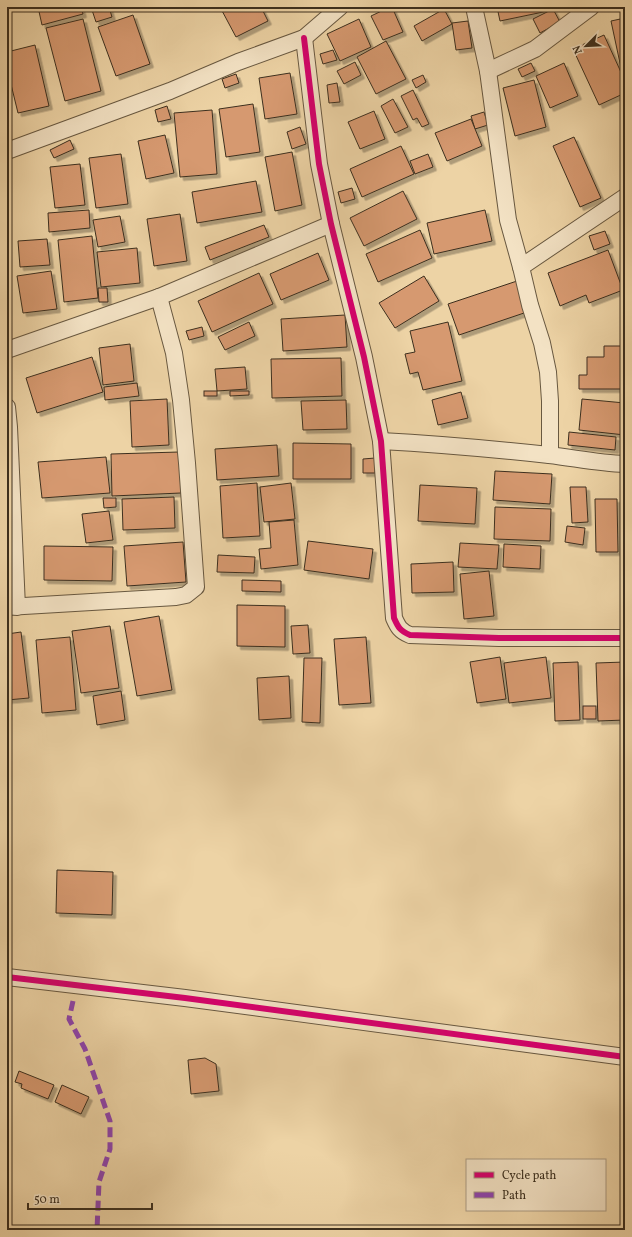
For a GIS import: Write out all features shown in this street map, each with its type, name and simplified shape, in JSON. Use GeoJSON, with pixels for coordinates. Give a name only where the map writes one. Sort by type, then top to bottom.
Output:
{"type":"FeatureCollection","features":[{"type":"Feature","properties":{"kind":"street"},"geometry":{"type":"LineString","coordinates":[[7,151],[170,91],[238,62],[304,38],[340,7]]}},
{"type":"Feature","properties":{"kind":"street"},"geometry":{"type":"LineString","coordinates":[[474,7],[488,72],[508,220],[530,305],[542,343],[548,372],[550,401],[550,455]]}},
{"type":"Feature","properties":{"kind":"street"},"geometry":{"type":"LineString","coordinates":[[488,72],[535,50],[591,7]]}},
{"type":"Feature","properties":{"kind":"street"},"geometry":{"type":"LineString","coordinates":[[304,38],[318,164],[331,224],[364,357],[381,441],[394,618],[399,628],[403,632],[410,635],[499,638],[625,638]]}},
{"type":"Feature","properties":{"kind":"street"},"geometry":{"type":"LineString","coordinates":[[521,267],[625,197]]}},
{"type":"Feature","properties":{"kind":"street"},"geometry":{"type":"LineString","coordinates":[[7,350],[159,297],[331,224]]}},
{"type":"Feature","properties":{"kind":"street"},"geometry":{"type":"LineString","coordinates":[[7,408],[9,427],[12,607],[176,597],[186,595],[196,587],[187,463],[181,400],[174,353],[159,297]]}},
{"type":"Feature","properties":{"kind":"street"},"geometry":{"type":"LineString","coordinates":[[381,441],[424,443],[625,464]]}},
{"type":"Feature","properties":{"kind":"street"},"geometry":{"type":"LineString","coordinates":[[7,977],[185,998],[625,1056]]}},
{"type":"Feature","properties":{"kind":"building"},"geometry":{"type":"Polygon","coordinates":[[[38,7],[81,7],[83,14],[42,25],[38,7]]]}},
{"type":"Feature","properties":{"kind":"building"},"geometry":{"type":"Polygon","coordinates":[[[91,7],[109,7],[112,17],[96,22],[91,7]]]}},
{"type":"Feature","properties":{"kind":"building"},"geometry":{"type":"Polygon","coordinates":[[[220,7],[261,7],[268,21],[236,37],[220,7]]]}},
{"type":"Feature","properties":{"kind":"building"},"geometry":{"type":"Polygon","coordinates":[[[392,7],[403,32],[383,40],[371,16],[392,7]]]}},
{"type":"Feature","properties":{"kind":"building"},"geometry":{"type":"Polygon","coordinates":[[[497,7],[547,7],[548,11],[500,21],[497,7]]]}},
{"type":"Feature","properties":{"kind":"building"},"geometry":{"type":"Polygon","coordinates":[[[444,9],[452,24],[422,41],[414,26],[444,9]]]}},
{"type":"Feature","properties":{"kind":"building"},"geometry":{"type":"Polygon","coordinates":[[[553,9],[560,22],[540,33],[533,19],[553,9]]]}},
{"type":"Feature","properties":{"kind":"building"},"geometry":{"type":"Polygon","coordinates":[[[133,15],[150,64],[116,76],[98,27],[133,15]]]}},
{"type":"Feature","properties":{"kind":"building"},"geometry":{"type":"Polygon","coordinates":[[[625,18],[625,67],[621,68],[611,21],[625,18]]]}},
{"type":"Feature","properties":{"kind":"building"},"geometry":{"type":"Polygon","coordinates":[[[83,19],[101,91],[65,101],[46,28],[83,19]]]}},
{"type":"Feature","properties":{"kind":"building"},"geometry":{"type":"Polygon","coordinates":[[[359,19],[371,47],[340,61],[327,34],[359,19]]]}},
{"type":"Feature","properties":{"kind":"building"},"geometry":{"type":"Polygon","coordinates":[[[468,21],[472,48],[456,50],[452,23],[468,21]]]}},
{"type":"Feature","properties":{"kind":"building"},"geometry":{"type":"Polygon","coordinates":[[[604,35],[625,81],[625,93],[599,105],[573,49],[604,35]]]}},
{"type":"Feature","properties":{"kind":"building"},"geometry":{"type":"Polygon","coordinates":[[[386,41],[406,79],[376,94],[357,57],[386,41]]]}},
{"type":"Feature","properties":{"kind":"building"},"geometry":{"type":"Polygon","coordinates":[[[35,45],[49,106],[18,113],[7,68],[7,52],[35,45]]]}},
{"type":"Feature","properties":{"kind":"building"},"geometry":{"type":"Polygon","coordinates":[[[333,50],[337,60],[323,64],[320,54],[333,50]]]}},
{"type":"Feature","properties":{"kind":"building"},"geometry":{"type":"Polygon","coordinates":[[[355,62],[361,75],[344,84],[337,71],[355,62]]]}},
{"type":"Feature","properties":{"kind":"building"},"geometry":{"type":"Polygon","coordinates":[[[531,63],[535,71],[522,77],[518,69],[531,63]]]}},
{"type":"Feature","properties":{"kind":"building"},"geometry":{"type":"Polygon","coordinates":[[[564,63],[578,96],[550,108],[536,76],[564,63]]]}},
{"type":"Feature","properties":{"kind":"building"},"geometry":{"type":"Polygon","coordinates":[[[290,73],[297,114],[265,119],[259,78],[290,73]]]}},
{"type":"Feature","properties":{"kind":"building"},"geometry":{"type":"Polygon","coordinates":[[[236,74],[239,83],[225,88],[222,79],[236,74]]]}},
{"type":"Feature","properties":{"kind":"building"},"geometry":{"type":"Polygon","coordinates":[[[423,75],[426,82],[416,88],[412,80],[423,75]]]}},
{"type":"Feature","properties":{"kind":"building"},"geometry":{"type":"Polygon","coordinates":[[[534,80],[546,127],[515,136],[503,88],[534,80]]]}},
{"type":"Feature","properties":{"kind":"building"},"geometry":{"type":"Polygon","coordinates":[[[337,83],[340,102],[329,103],[327,85],[337,83]]]}},
{"type":"Feature","properties":{"kind":"building"},"geometry":{"type":"Polygon","coordinates":[[[413,90],[429,124],[422,127],[417,118],[413,120],[401,96],[413,90]]]}},
{"type":"Feature","properties":{"kind":"building"},"geometry":{"type":"Polygon","coordinates":[[[393,99],[408,127],[395,133],[381,106],[393,99]]]}},
{"type":"Feature","properties":{"kind":"building"},"geometry":{"type":"Polygon","coordinates":[[[253,104],[260,152],[226,157],[219,109],[253,104]]]}},
{"type":"Feature","properties":{"kind":"building"},"geometry":{"type":"Polygon","coordinates":[[[167,106],[171,119],[158,122],[155,110],[167,106]]]}},
{"type":"Feature","properties":{"kind":"building"},"geometry":{"type":"Polygon","coordinates":[[[212,110],[217,174],[180,177],[174,113],[212,110]]]}},
{"type":"Feature","properties":{"kind":"building"},"geometry":{"type":"Polygon","coordinates":[[[374,111],[385,139],[360,149],[348,122],[374,111]]]}},
{"type":"Feature","properties":{"kind":"building"},"geometry":{"type":"Polygon","coordinates":[[[484,112],[488,125],[475,129],[471,116],[484,112]]]}},
{"type":"Feature","properties":{"kind":"building"},"geometry":{"type":"Polygon","coordinates":[[[471,119],[482,146],[447,161],[435,133],[471,119]]]}},
{"type":"Feature","properties":{"kind":"building"},"geometry":{"type":"Polygon","coordinates":[[[300,127],[306,144],[292,149],[287,132],[300,127]]]}},
{"type":"Feature","properties":{"kind":"building"},"geometry":{"type":"Polygon","coordinates":[[[165,135],[174,173],[146,179],[138,141],[165,135]]]}},
{"type":"Feature","properties":{"kind":"building"},"geometry":{"type":"Polygon","coordinates":[[[574,137],[601,198],[580,207],[553,146],[574,137]]]}},
{"type":"Feature","properties":{"kind":"building"},"geometry":{"type":"Polygon","coordinates":[[[70,140],[74,149],[54,158],[50,150],[70,140]]]}},
{"type":"Feature","properties":{"kind":"building"},"geometry":{"type":"Polygon","coordinates":[[[401,146],[414,174],[362,197],[350,169],[401,146]]]}},
{"type":"Feature","properties":{"kind":"building"},"geometry":{"type":"Polygon","coordinates":[[[292,152],[302,205],[275,211],[265,157],[292,152]]]}},
{"type":"Feature","properties":{"kind":"building"},"geometry":{"type":"Polygon","coordinates":[[[121,154],[128,204],[96,208],[89,158],[121,154]]]}},
{"type":"Feature","properties":{"kind":"building"},"geometry":{"type":"Polygon","coordinates":[[[428,154],[433,167],[415,174],[410,161],[428,154]]]}},
{"type":"Feature","properties":{"kind":"building"},"geometry":{"type":"Polygon","coordinates":[[[80,164],[85,205],[55,208],[50,167],[80,164]]]}},
{"type":"Feature","properties":{"kind":"building"},"geometry":{"type":"Polygon","coordinates":[[[256,181],[262,212],[197,223],[192,192],[256,181]]]}},
{"type":"Feature","properties":{"kind":"building"},"geometry":{"type":"Polygon","coordinates":[[[352,188],[355,199],[341,203],[338,192],[352,188]]]}},
{"type":"Feature","properties":{"kind":"building"},"geometry":{"type":"Polygon","coordinates":[[[403,191],[417,219],[364,246],[350,218],[403,191]]]}},
{"type":"Feature","properties":{"kind":"building"},"geometry":{"type":"Polygon","coordinates":[[[89,210],[90,228],[49,232],[48,213],[89,210]]]}},
{"type":"Feature","properties":{"kind":"building"},"geometry":{"type":"Polygon","coordinates":[[[485,210],[492,241],[434,254],[427,223],[485,210]]]}},
{"type":"Feature","properties":{"kind":"building"},"geometry":{"type":"Polygon","coordinates":[[[180,214],[187,261],[154,266],[147,219],[180,214]]]}},
{"type":"Feature","properties":{"kind":"building"},"geometry":{"type":"Polygon","coordinates":[[[120,216],[125,242],[98,247],[93,220],[120,216]]]}},
{"type":"Feature","properties":{"kind":"building"},"geometry":{"type":"Polygon","coordinates":[[[264,225],[269,237],[210,260],[205,247],[264,225]]]}},
{"type":"Feature","properties":{"kind":"building"},"geometry":{"type":"Polygon","coordinates":[[[420,230],[432,258],[378,282],[366,254],[420,230]]]}},
{"type":"Feature","properties":{"kind":"building"},"geometry":{"type":"Polygon","coordinates":[[[605,231],[610,244],[594,250],[589,236],[605,231]]]}},
{"type":"Feature","properties":{"kind":"building"},"geometry":{"type":"Polygon","coordinates":[[[92,236],[98,298],[64,302],[58,240],[92,236]]]}},
{"type":"Feature","properties":{"kind":"building"},"geometry":{"type":"Polygon","coordinates":[[[47,239],[50,265],[20,267],[18,241],[47,239]]]}},
{"type":"Feature","properties":{"kind":"building"},"geometry":{"type":"Polygon","coordinates":[[[137,248],[140,283],[101,287],[97,252],[137,248]]]}},
{"type":"Feature","properties":{"kind":"building"},"geometry":{"type":"Polygon","coordinates":[[[608,250],[623,290],[589,303],[586,295],[560,306],[548,273],[608,250]]]}},
{"type":"Feature","properties":{"kind":"building"},"geometry":{"type":"Polygon","coordinates":[[[318,253],[329,280],[281,300],[270,274],[318,253]]]}},
{"type":"Feature","properties":{"kind":"building"},"geometry":{"type":"Polygon","coordinates":[[[51,271],[57,309],[23,313],[17,276],[51,271]]]}},
{"type":"Feature","properties":{"kind":"building"},"geometry":{"type":"Polygon","coordinates":[[[259,273],[273,304],[212,332],[198,301],[259,273]]]}},
{"type":"Feature","properties":{"kind":"building"},"geometry":{"type":"Polygon","coordinates":[[[424,276],[439,301],[395,328],[379,303],[424,276]]]}},
{"type":"Feature","properties":{"kind":"building"},"geometry":{"type":"Polygon","coordinates":[[[517,281],[527,312],[459,335],[448,304],[517,281]]]}},
{"type":"Feature","properties":{"kind":"building"},"geometry":{"type":"Polygon","coordinates":[[[98,288],[107,288],[108,302],[99,302],[98,288]]]}},
{"type":"Feature","properties":{"kind":"building"},"geometry":{"type":"Polygon","coordinates":[[[345,315],[347,347],[283,351],[281,319],[345,315]]]}},
{"type":"Feature","properties":{"kind":"building"},"geometry":{"type":"Polygon","coordinates":[[[249,322],[255,336],[225,350],[218,337],[249,322]]]}},
{"type":"Feature","properties":{"kind":"building"},"geometry":{"type":"Polygon","coordinates":[[[448,322],[462,381],[423,390],[418,372],[410,374],[405,354],[415,352],[410,331],[448,322]]]}},
{"type":"Feature","properties":{"kind":"building"},"geometry":{"type":"Polygon","coordinates":[[[202,327],[204,336],[189,340],[186,331],[202,327]]]}},
{"type":"Feature","properties":{"kind":"building"},"geometry":{"type":"Polygon","coordinates":[[[130,344],[134,381],[103,385],[99,348],[130,344]]]}},
{"type":"Feature","properties":{"kind":"building"},"geometry":{"type":"Polygon","coordinates":[[[604,346],[625,346],[625,389],[579,389],[579,375],[587,375],[587,357],[604,357],[604,346]]]}},
{"type":"Feature","properties":{"kind":"building"},"geometry":{"type":"Polygon","coordinates":[[[92,357],[103,392],[37,413],[26,378],[92,357]]]}},
{"type":"Feature","properties":{"kind":"building"},"geometry":{"type":"Polygon","coordinates":[[[341,358],[342,396],[272,398],[271,359],[341,358]]]}},
{"type":"Feature","properties":{"kind":"building"},"geometry":{"type":"Polygon","coordinates":[[[245,367],[247,389],[217,391],[215,369],[245,367]]]}},
{"type":"Feature","properties":{"kind":"building"},"geometry":{"type":"Polygon","coordinates":[[[137,383],[139,396],[105,400],[104,387],[137,383]]]}},
{"type":"Feature","properties":{"kind":"building"},"geometry":{"type":"Polygon","coordinates":[[[204,391],[217,391],[217,396],[204,396],[204,391]]]}},
{"type":"Feature","properties":{"kind":"building"},"geometry":{"type":"Polygon","coordinates":[[[230,391],[249,391],[249,395],[230,396],[230,391]]]}},
{"type":"Feature","properties":{"kind":"building"},"geometry":{"type":"Polygon","coordinates":[[[461,392],[468,418],[438,425],[432,400],[461,392]]]}},
{"type":"Feature","properties":{"kind":"building"},"geometry":{"type":"Polygon","coordinates":[[[167,399],[169,445],[132,447],[130,401],[167,399]]]}},
{"type":"Feature","properties":{"kind":"building"},"geometry":{"type":"Polygon","coordinates":[[[582,399],[625,403],[625,435],[579,430],[582,399]]]}},
{"type":"Feature","properties":{"kind":"building"},"geometry":{"type":"Polygon","coordinates":[[[346,400],[347,429],[303,430],[301,401],[346,400]]]}},
{"type":"Feature","properties":{"kind":"building"},"geometry":{"type":"Polygon","coordinates":[[[569,432],[616,437],[615,450],[568,445],[569,432]]]}},
{"type":"Feature","properties":{"kind":"building"},"geometry":{"type":"Polygon","coordinates":[[[293,443],[351,444],[351,479],[293,479],[293,443]]]}},
{"type":"Feature","properties":{"kind":"building"},"geometry":{"type":"Polygon","coordinates":[[[277,445],[279,476],[217,480],[215,449],[277,445]]]}},
{"type":"Feature","properties":{"kind":"building"},"geometry":{"type":"Polygon","coordinates":[[[179,452],[181,493],[112,496],[111,454],[179,452]]]}},
{"type":"Feature","properties":{"kind":"building"},"geometry":{"type":"Polygon","coordinates":[[[106,457],[110,493],[42,498],[38,462],[106,457]]]}},
{"type":"Feature","properties":{"kind":"building"},"geometry":{"type":"Polygon","coordinates":[[[375,458],[375,473],[363,473],[363,459],[375,458]]]}},
{"type":"Feature","properties":{"kind":"building"},"geometry":{"type":"Polygon","coordinates":[[[495,471],[552,474],[550,504],[493,500],[495,471]]]}},
{"type":"Feature","properties":{"kind":"building"},"geometry":{"type":"Polygon","coordinates":[[[257,483],[260,536],[223,538],[220,486],[257,483]]]}},
{"type":"Feature","properties":{"kind":"building"},"geometry":{"type":"Polygon","coordinates":[[[291,483],[295,519],[264,522],[260,487],[291,483]]]}},
{"type":"Feature","properties":{"kind":"building"},"geometry":{"type":"Polygon","coordinates":[[[420,485],[477,488],[475,524],[418,521],[420,485]]]}},
{"type":"Feature","properties":{"kind":"building"},"geometry":{"type":"Polygon","coordinates":[[[570,487],[586,487],[588,522],[572,523],[570,487]]]}},
{"type":"Feature","properties":{"kind":"building"},"geometry":{"type":"Polygon","coordinates":[[[174,497],[175,528],[123,530],[122,499],[174,497]]]}},
{"type":"Feature","properties":{"kind":"building"},"geometry":{"type":"Polygon","coordinates":[[[103,498],[116,498],[116,507],[104,508],[103,498]]]}},
{"type":"Feature","properties":{"kind":"building"},"geometry":{"type":"Polygon","coordinates":[[[595,499],[617,499],[618,552],[596,552],[595,499]]]}},
{"type":"Feature","properties":{"kind":"building"},"geometry":{"type":"Polygon","coordinates":[[[625,502],[625,550],[623,550],[621,503],[625,502]]]}},
{"type":"Feature","properties":{"kind":"building"},"geometry":{"type":"Polygon","coordinates":[[[495,507],[551,509],[550,541],[494,539],[495,507]]]}},
{"type":"Feature","properties":{"kind":"building"},"geometry":{"type":"Polygon","coordinates":[[[109,511],[113,540],[86,543],[82,514],[109,511]]]}},
{"type":"Feature","properties":{"kind":"building"},"geometry":{"type":"Polygon","coordinates":[[[294,520],[298,565],[261,569],[259,549],[271,548],[269,522],[294,520]]]}},
{"type":"Feature","properties":{"kind":"building"},"geometry":{"type":"Polygon","coordinates":[[[567,526],[585,528],[583,545],[565,542],[567,526]]]}},
{"type":"Feature","properties":{"kind":"building"},"geometry":{"type":"Polygon","coordinates":[[[308,541],[373,549],[369,579],[304,570],[308,541]]]}},
{"type":"Feature","properties":{"kind":"building"},"geometry":{"type":"Polygon","coordinates":[[[183,542],[186,582],[127,586],[124,546],[183,542]]]}},
{"type":"Feature","properties":{"kind":"building"},"geometry":{"type":"Polygon","coordinates":[[[460,543],[499,545],[497,569],[458,567],[460,543]]]}},
{"type":"Feature","properties":{"kind":"building"},"geometry":{"type":"Polygon","coordinates":[[[504,544],[541,546],[540,569],[503,567],[504,544]]]}},
{"type":"Feature","properties":{"kind":"building"},"geometry":{"type":"Polygon","coordinates":[[[44,546],[113,547],[112,581],[44,580],[44,546]]]}},
{"type":"Feature","properties":{"kind":"building"},"geometry":{"type":"Polygon","coordinates":[[[218,555],[255,557],[254,573],[217,572],[218,555]]]}},
{"type":"Feature","properties":{"kind":"building"},"geometry":{"type":"Polygon","coordinates":[[[453,562],[454,592],[412,593],[411,564],[453,562]]]}},
{"type":"Feature","properties":{"kind":"building"},"geometry":{"type":"Polygon","coordinates":[[[489,571],[494,616],[464,619],[460,574],[489,571]]]}},
{"type":"Feature","properties":{"kind":"building"},"geometry":{"type":"Polygon","coordinates":[[[242,580],[281,581],[281,592],[242,591],[242,580]]]}},
{"type":"Feature","properties":{"kind":"building"},"geometry":{"type":"Polygon","coordinates":[[[237,605],[285,606],[285,647],[237,646],[237,605]]]}},
{"type":"Feature","properties":{"kind":"building"},"geometry":{"type":"Polygon","coordinates":[[[159,616],[172,690],[137,696],[124,622],[159,616]]]}},
{"type":"Feature","properties":{"kind":"building"},"geometry":{"type":"Polygon","coordinates":[[[308,625],[310,653],[293,654],[291,626],[308,625]]]}},
{"type":"Feature","properties":{"kind":"building"},"geometry":{"type":"Polygon","coordinates":[[[110,626],[119,688],[81,693],[72,631],[110,626]]]}},
{"type":"Feature","properties":{"kind":"building"},"geometry":{"type":"Polygon","coordinates":[[[21,632],[29,698],[7,700],[7,634],[21,632]]]}},
{"type":"Feature","properties":{"kind":"building"},"geometry":{"type":"Polygon","coordinates":[[[70,637],[76,710],[42,713],[36,640],[70,637]]]}},
{"type":"Feature","properties":{"kind":"building"},"geometry":{"type":"Polygon","coordinates":[[[366,637],[371,703],[339,705],[334,639],[366,637]]]}},
{"type":"Feature","properties":{"kind":"building"},"geometry":{"type":"Polygon","coordinates":[[[500,657],[506,699],[477,703],[470,662],[500,657]]]}},
{"type":"Feature","properties":{"kind":"building"},"geometry":{"type":"Polygon","coordinates":[[[546,657],[551,698],[509,703],[504,663],[546,657]]]}},
{"type":"Feature","properties":{"kind":"building"},"geometry":{"type":"Polygon","coordinates":[[[304,658],[322,658],[320,723],[302,722],[304,658]]]}},
{"type":"Feature","properties":{"kind":"building"},"geometry":{"type":"Polygon","coordinates":[[[578,662],[580,720],[555,721],[553,663],[578,662]]]}},
{"type":"Feature","properties":{"kind":"building"},"geometry":{"type":"Polygon","coordinates":[[[625,662],[625,720],[598,721],[596,663],[625,662]]]}},
{"type":"Feature","properties":{"kind":"building"},"geometry":{"type":"Polygon","coordinates":[[[289,676],[291,718],[259,720],[257,678],[289,676]]]}},
{"type":"Feature","properties":{"kind":"building"},"geometry":{"type":"Polygon","coordinates":[[[121,691],[125,720],[97,725],[93,696],[121,691]]]}},
{"type":"Feature","properties":{"kind":"building"},"geometry":{"type":"Polygon","coordinates":[[[583,706],[596,706],[596,719],[583,719],[583,706]]]}},
{"type":"Feature","properties":{"kind":"building"},"geometry":{"type":"Polygon","coordinates":[[[57,870],[113,872],[112,915],[56,913],[57,870]]]}},
{"type":"Feature","properties":{"kind":"building"},"geometry":{"type":"Polygon","coordinates":[[[205,1058],[216,1064],[219,1091],[191,1094],[188,1060],[205,1058]]]}},
{"type":"Feature","properties":{"kind":"building"},"geometry":{"type":"Polygon","coordinates":[[[19,1071],[54,1085],[48,1099],[21,1088],[22,1084],[15,1082],[19,1071]]]}},
{"type":"Feature","properties":{"kind":"building"},"geometry":{"type":"Polygon","coordinates":[[[62,1085],[89,1097],[81,1114],[55,1102],[62,1085]]]}},
{"type":"Feature","properties":{"kind":"marked path"},"geometry":{"type":"LineString","coordinates":[[73,1001],[69,1019],[85,1049],[110,1121],[110,1149],[99,1182],[97,1230]]}},
{"type":"Feature","properties":{"kind":"cycle path"},"geometry":{"type":"LineString","coordinates":[[304,38],[319,164],[331,224],[364,357],[381,441],[394,618],[397,624],[402,630],[410,635],[499,638],[625,638]]}},
{"type":"Feature","properties":{"kind":"cycle path"},"geometry":{"type":"LineString","coordinates":[[7,977],[185,998],[625,1057]]}}]}
